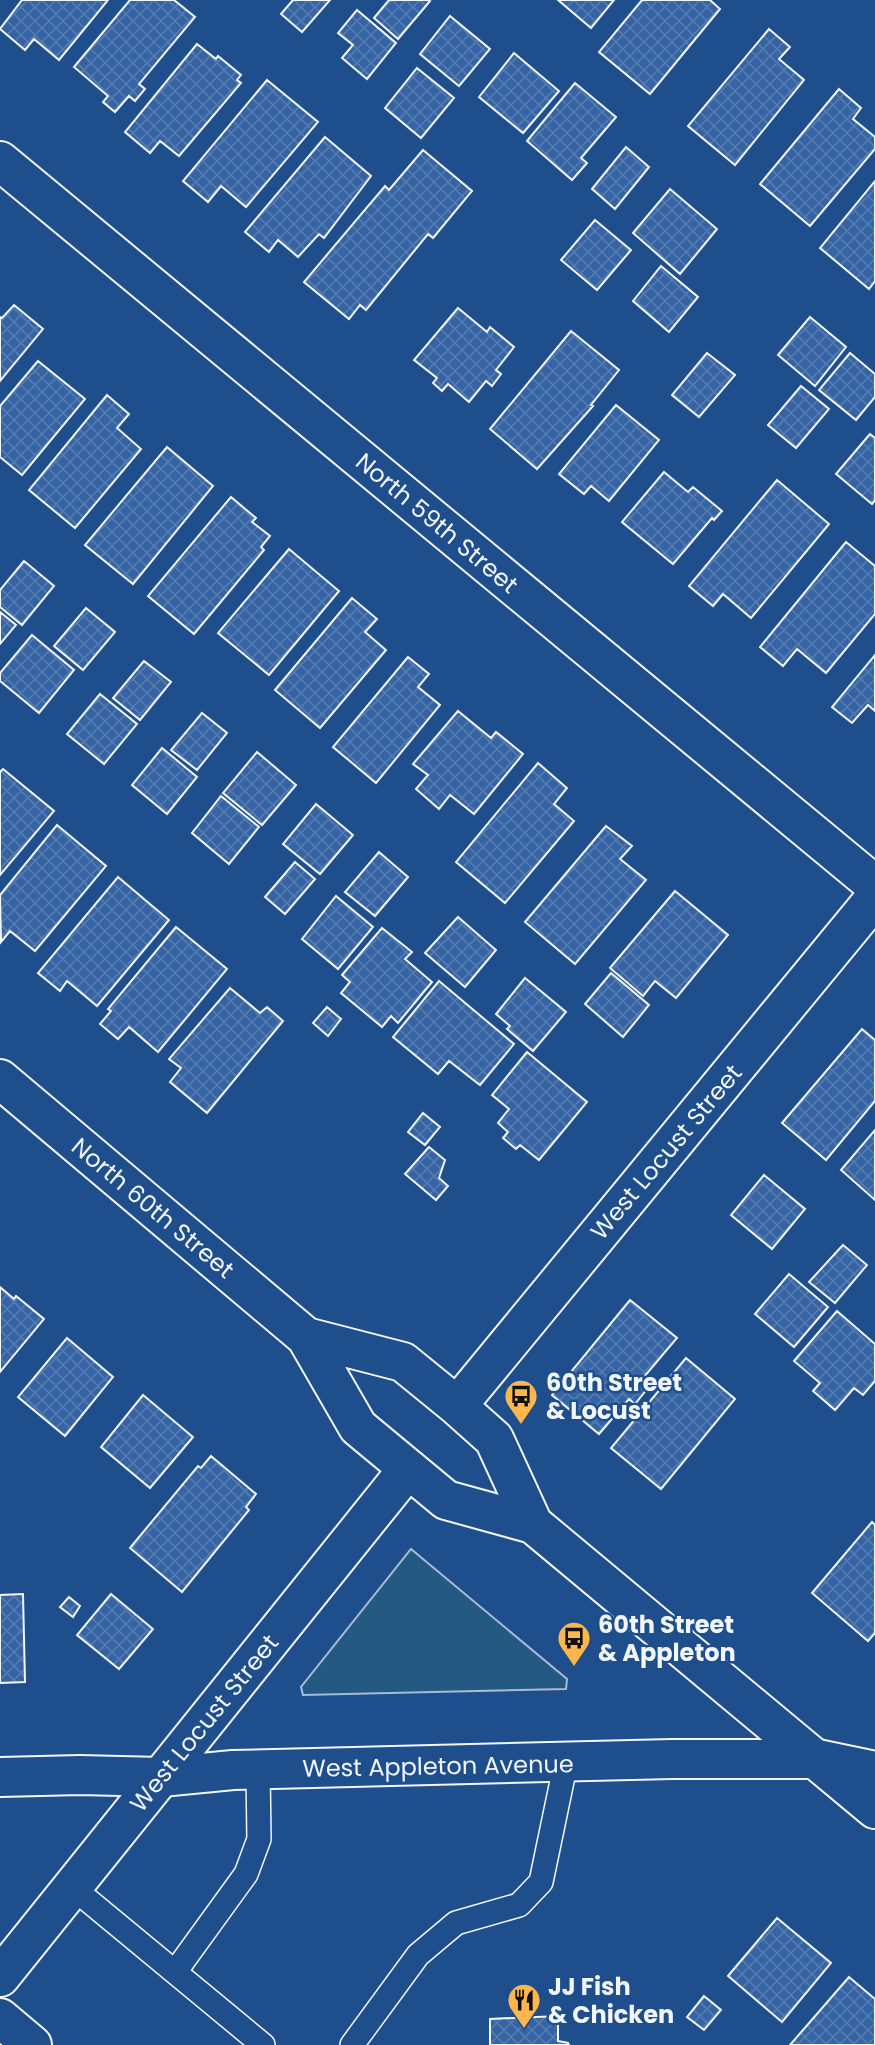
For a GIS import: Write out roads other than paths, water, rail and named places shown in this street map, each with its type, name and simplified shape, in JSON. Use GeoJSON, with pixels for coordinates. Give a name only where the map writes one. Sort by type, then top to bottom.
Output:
{"type":"FeatureCollection","features":[{"type":"Feature","properties":{"kind":"street","name":"North 59th Street"},"geometry":{"type":"LineString","coordinates":[[0,161],[875,885]]}},
{"type":"Feature","properties":{"kind":"street","name":"West Locust Street"},"geometry":{"type":"LineString","coordinates":[[457,1406],[875,898]]}},
{"type":"Feature","properties":{"kind":"street","name":"North 60th Street"},"geometry":{"type":"LineString","coordinates":[[0,1079],[306,1337],[358,1427],[408,1469],[446,1500],[533,1524],[875,1808]]}},
{"type":"Feature","properties":{"kind":"street","name":"North 60th Street"},"geometry":{"type":"LineString","coordinates":[[306,1337],[402,1362],[457,1406],[494,1439],[533,1524]]}},
{"type":"Feature","properties":{"kind":"street","name":"West Locust Street"},"geometry":{"type":"LineString","coordinates":[[0,1977],[408,1469]]}},
{"type":"Feature","properties":{"kind":"street","name":"West Appleton Avenue"},"geometry":{"type":"LineString","coordinates":[[0,1777],[80,1774],[161,1777],[258,1770],[818,1759],[875,1771]]}},
{"type":"Feature","properties":{"kind":"street"},"geometry":{"type":"LineString","coordinates":[[0,2018],[32,2045]]}},
{"type":"Feature","properties":{"kind":"lane"},"geometry":{"type":"LineString","coordinates":[[352,2045],[418,1955],[456,1923],[519,1905],[541,1882],[566,1762]]}},
{"type":"Feature","properties":{"kind":"lane"},"geometry":{"type":"LineString","coordinates":[[175,1972],[246,1874],[259,1839],[258,1770]]}},
{"type":"Feature","properties":{"kind":"lane"},"geometry":{"type":"LineString","coordinates":[[72,1887],[263,2045]]}},
{"type":"Feature","properties":{"kind":"place","name":"60th Street & Locust"},"geometry":{"type":"Point","coordinates":[521,1426]}},
{"type":"Feature","properties":{"kind":"place","name":"60th Street & Appleton"},"geometry":{"type":"Point","coordinates":[574,1668]}},
{"type":"Feature","properties":{"kind":"place","name":"JJ Fish & Chicken"},"geometry":{"type":"Point","coordinates":[524,2030]}}]}
